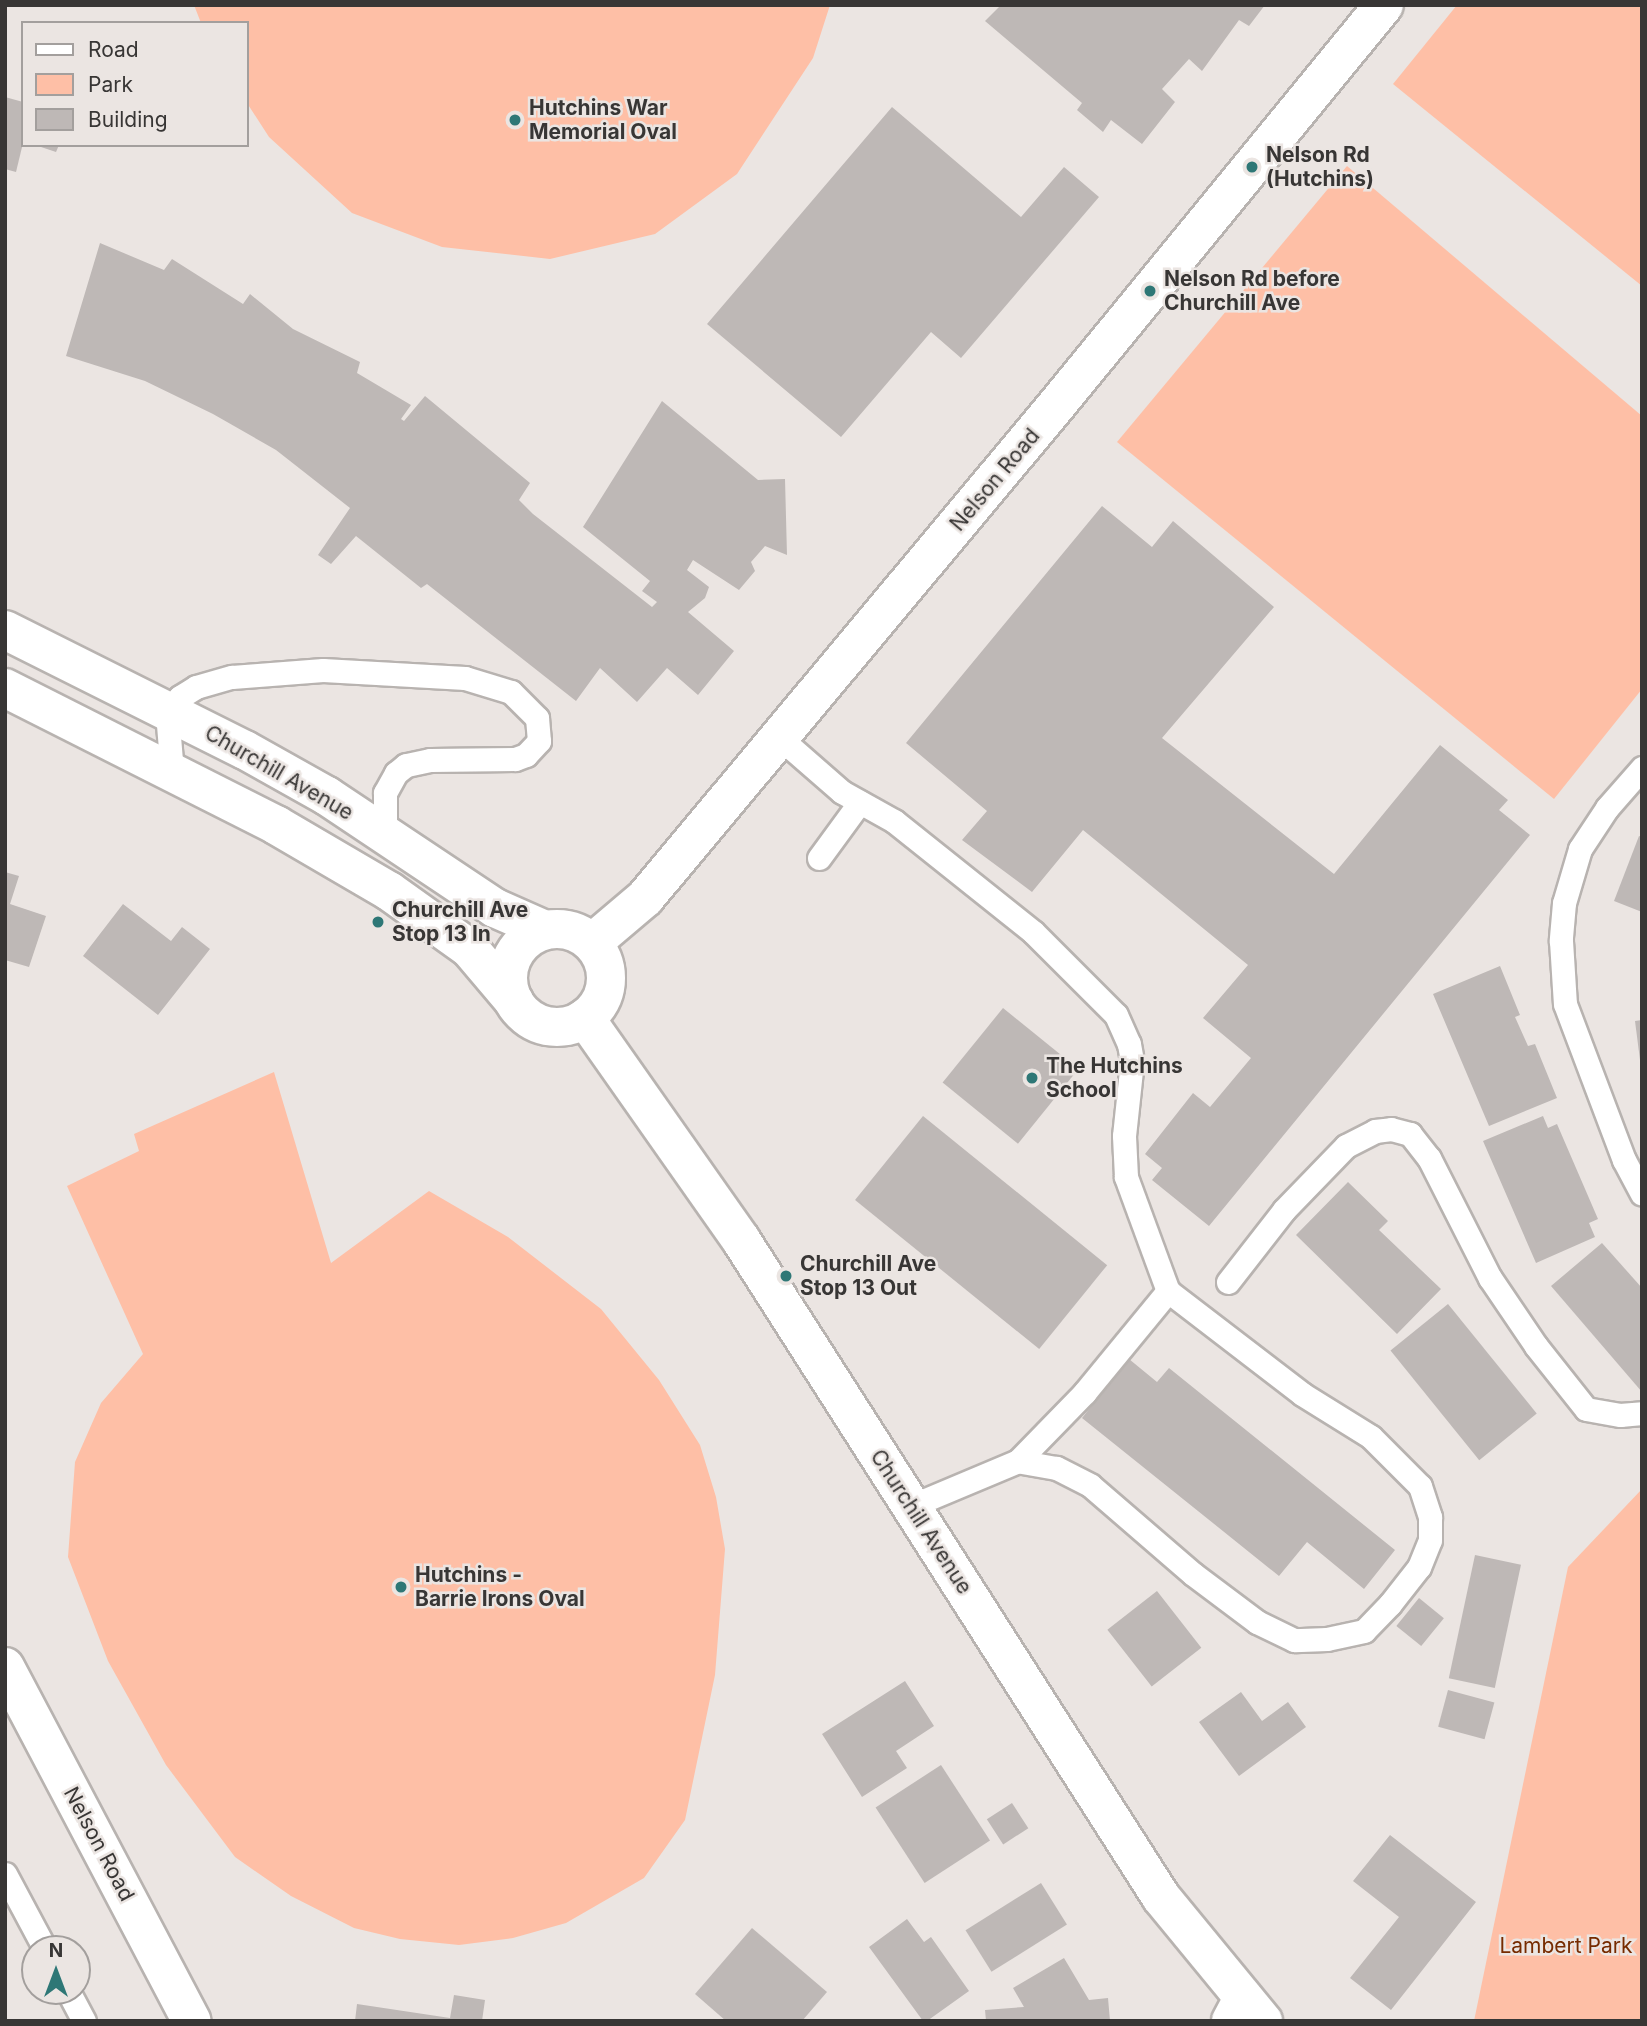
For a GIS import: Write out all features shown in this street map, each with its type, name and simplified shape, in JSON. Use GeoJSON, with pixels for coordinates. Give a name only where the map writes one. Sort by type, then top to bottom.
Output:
{"type":"FeatureCollection","features":[{"type":"Feature","properties":{"kind":"street","name":"Nelson Road"},"geometry":{"type":"LineString","coordinates":[[592,943],[645,898],[1384,5]]}},
{"type":"Feature","properties":{"kind":"street","name":"Churchill Avenue"},"geometry":{"type":"LineString","coordinates":[[10,644],[167,712],[327,796],[495,908],[545,930]]}},
{"type":"Feature","properties":{"kind":"street"},"geometry":{"type":"LineString","coordinates":[[5,688],[276,825],[389,891],[468,948],[523,1014],[551,1027],[567,1027],[585,1018],[602,999],[607,984],[604,962],[592,943],[578,933],[562,928],[531,935],[512,958],[508,972],[514,1001]]}},
{"type":"Feature","properties":{"kind":"street","name":"Churchill Avenue"},"geometry":{"type":"LineString","coordinates":[[585,1018],[741,1240],[1161,1897],[1246,2013]]}},
{"type":"Feature","properties":{"kind":"street","name":"Nelson Road"},"geometry":{"type":"LineString","coordinates":[[5,1667],[192,2021]]}},
{"type":"Feature","properties":{"kind":"lane"},"geometry":{"type":"LineString","coordinates":[[172,773],[167,712],[180,697],[214,680],[323,670],[464,678],[511,692],[537,718],[539,741],[526,755],[502,760],[417,761],[406,765],[396,773],[385,793],[385,836]]}},
{"type":"Feature","properties":{"kind":"lane"},"geometry":{"type":"LineString","coordinates":[[780,737],[842,792],[894,821],[1033,932],[1116,1015],[1129,1044],[1132,1061],[1124,1136],[1126,1177],[1168,1291],[1302,1394],[1371,1437],[1420,1486],[1430,1517],[1430,1540],[1419,1567],[1390,1604],[1364,1631],[1327,1639],[1294,1640],[1257,1622],[1193,1574],[1090,1485],[1056,1468],[1018,1461]]}},
{"type":"Feature","properties":{"kind":"lane"},"geometry":{"type":"LineString","coordinates":[[1642,768],[1607,808],[1580,849],[1564,903],[1561,942],[1565,1004],[1623,1160],[1642,1194]]}},
{"type":"Feature","properties":{"kind":"lane"},"geometry":{"type":"LineString","coordinates":[[819,858],[860,802]]}},
{"type":"Feature","properties":{"kind":"lane"},"geometry":{"type":"LineString","coordinates":[[1228,1282],[1284,1210],[1346,1146],[1375,1131],[1391,1129],[1410,1134],[1429,1158],[1490,1278],[1536,1346],[1586,1409],[1620,1415],[1642,1413]]}},
{"type":"Feature","properties":{"kind":"lane"},"geometry":{"type":"LineString","coordinates":[[911,1506],[1018,1461],[1085,1391],[1168,1291]]}},
{"type":"Feature","properties":{"kind":"lane"},"geometry":{"type":"LineString","coordinates":[[5,1874],[38,1935]]}},
{"type":"Feature","properties":{"kind":"lane"},"geometry":{"type":"LineString","coordinates":[[75,2005],[84,2021]]}},
{"type":"Feature","properties":{"kind":"green space","name":"Hutchins War Memorial Oval"},"geometry":{"type":"Polygon","coordinates":[[[194,5],[830,5],[813,58],[737,174],[655,234],[550,259],[442,247],[352,213],[269,137],[248,105],[248,21],[200,21],[194,5]]]}},
{"type":"Feature","properties":{"kind":"green space"},"geometry":{"type":"Polygon","coordinates":[[[1457,5],[1642,6],[1642,286],[1393,84],[1457,5]]]}},
{"type":"Feature","properties":{"kind":"green space"},"geometry":{"type":"Polygon","coordinates":[[[1347,166],[1642,416],[1642,689],[1554,799],[1117,442],[1347,166]]]}},
{"type":"Feature","properties":{"kind":"green space","name":"Hutchins - Barrie Irons Oval"},"geometry":{"type":"Polygon","coordinates":[[[274,1072],[331,1263],[429,1191],[508,1237],[601,1309],[659,1380],[700,1445],[716,1497],[725,1549],[715,1675],[685,1820],[644,1878],[566,1923],[513,1938],[459,1945],[400,1939],[354,1928],[291,1896],[235,1857],[166,1765],[108,1661],[68,1557],[75,1462],[101,1403],[143,1354],[67,1186],[139,1151],[134,1134],[274,1072]]]}},
{"type":"Feature","properties":{"kind":"green space","name":"Lambert Park"},"geometry":{"type":"Polygon","coordinates":[[[1642,1489],[1642,2021],[1474,2021],[1568,1567],[1642,1489]]]}},
{"type":"Feature","properties":{"kind":"building"},"geometry":{"type":"Polygon","coordinates":[[[1001,5],[1265,5],[1249,26],[1239,20],[1202,71],[1189,59],[1162,89],[1175,102],[1142,144],[1111,120],[1103,132],[1077,110],[1082,103],[985,21],[1001,5]]]}},
{"type":"Feature","properties":{"kind":"building"},"geometry":{"type":"Polygon","coordinates":[[[5,97],[21,101],[22,147],[16,172],[5,169],[5,97]]]}},
{"type":"Feature","properties":{"kind":"building"},"geometry":{"type":"Polygon","coordinates":[[[892,107],[1021,217],[1064,167],[1099,197],[961,358],[931,332],[841,437],[707,324],[892,107]]]}},
{"type":"Feature","properties":{"kind":"building"},"geometry":{"type":"Polygon","coordinates":[[[41,147],[58,147],[56,152],[41,147]]]}},
{"type":"Feature","properties":{"kind":"building"},"geometry":{"type":"Polygon","coordinates":[[[100,243],[164,270],[172,259],[243,304],[250,294],[293,329],[360,362],[357,373],[411,405],[401,419],[404,421],[425,396],[530,483],[519,500],[533,514],[652,607],[657,602],[642,591],[650,581],[583,527],[662,401],[758,480],[785,479],[787,555],[765,546],[751,562],[755,571],[739,590],[693,560],[687,570],[709,587],[705,598],[688,612],[734,651],[698,695],[667,668],[637,702],[600,668],[576,701],[427,584],[421,588],[356,536],[331,564],[318,555],[350,508],[276,450],[213,414],[145,381],[66,356],[100,243]]]}},
{"type":"Feature","properties":{"kind":"building"},"geometry":{"type":"Polygon","coordinates":[[[1102,506],[1152,547],[1173,521],[1274,607],[1162,738],[1334,874],[1440,745],[1508,800],[1499,810],[1530,835],[1209,1226],[1152,1180],[1162,1168],[1145,1154],[1193,1093],[1210,1107],[1251,1058],[1203,1018],[1248,965],[1083,830],[1032,892],[962,840],[987,811],[906,743],[1102,506]]]}},
{"type":"Feature","properties":{"kind":"building"},"geometry":{"type":"Polygon","coordinates":[[[1639,836],[1642,837],[1642,912],[1614,901],[1639,836]]]}},
{"type":"Feature","properties":{"kind":"building"},"geometry":{"type":"Polygon","coordinates":[[[5,872],[19,876],[10,904],[46,916],[29,967],[5,960],[5,872]]]}},
{"type":"Feature","properties":{"kind":"building"},"geometry":{"type":"Polygon","coordinates":[[[123,904],[171,941],[182,927],[210,949],[158,1015],[83,956],[123,904]]]}},
{"type":"Feature","properties":{"kind":"building"},"geometry":{"type":"Polygon","coordinates":[[[1500,966],[1520,1015],[1515,1017],[1528,1046],[1535,1044],[1557,1098],[1489,1126],[1433,994],[1500,966]]]}},
{"type":"Feature","properties":{"kind":"building"},"geometry":{"type":"Polygon","coordinates":[[[1003,1008],[1078,1069],[1018,1144],[943,1083],[1003,1008]]]}},
{"type":"Feature","properties":{"kind":"building"},"geometry":{"type":"Polygon","coordinates":[[[1642,1020],[1642,1060],[1640,1060],[1635,1021],[1642,1020]]]}},
{"type":"Feature","properties":{"kind":"building"},"geometry":{"type":"Polygon","coordinates":[[[923,1116],[1107,1265],[1039,1349],[855,1200],[923,1116]]]}},
{"type":"Feature","properties":{"kind":"building"},"geometry":{"type":"Polygon","coordinates":[[[1543,1116],[1548,1128],[1557,1124],[1598,1219],[1589,1223],[1595,1237],[1536,1263],[1483,1141],[1543,1116]]]}},
{"type":"Feature","properties":{"kind":"building"},"geometry":{"type":"Polygon","coordinates":[[[1348,1182],[1388,1221],[1379,1230],[1441,1289],[1397,1334],[1296,1235],[1348,1182]]]}},
{"type":"Feature","properties":{"kind":"building"},"geometry":{"type":"Polygon","coordinates":[[[1602,1243],[1642,1288],[1642,1392],[1551,1286],[1602,1243]]]}},
{"type":"Feature","properties":{"kind":"building"},"geometry":{"type":"Polygon","coordinates":[[[1448,1304],[1537,1414],[1479,1460],[1390,1351],[1448,1304]]]}},
{"type":"Feature","properties":{"kind":"building"},"geometry":{"type":"Polygon","coordinates":[[[1129,1359],[1157,1382],[1169,1368],[1395,1550],[1364,1589],[1307,1542],[1279,1576],[1082,1418],[1129,1359]]]}},
{"type":"Feature","properties":{"kind":"building"},"geometry":{"type":"Polygon","coordinates":[[[1475,1555],[1521,1565],[1495,1688],[1449,1678],[1475,1555]]]}},
{"type":"Feature","properties":{"kind":"building"},"geometry":{"type":"Polygon","coordinates":[[[1157,1591],[1201,1648],[1152,1687],[1107,1630],[1157,1591]]]}},
{"type":"Feature","properties":{"kind":"building"},"geometry":{"type":"Polygon","coordinates":[[[1419,1598],[1444,1618],[1421,1646],[1396,1626],[1419,1598]]]}},
{"type":"Feature","properties":{"kind":"building"},"geometry":{"type":"Polygon","coordinates":[[[905,1681],[934,1726],[896,1751],[907,1768],[862,1797],[822,1734],[905,1681]]]}},
{"type":"Feature","properties":{"kind":"building"},"geometry":{"type":"Polygon","coordinates":[[[1448,1690],[1494,1702],[1485,1739],[1438,1727],[1448,1690]]]}},
{"type":"Feature","properties":{"kind":"building"},"geometry":{"type":"Polygon","coordinates":[[[1241,1692],[1262,1721],[1288,1702],[1306,1727],[1239,1776],[1199,1722],[1241,1692]]]}},
{"type":"Feature","properties":{"kind":"building"},"geometry":{"type":"Polygon","coordinates":[[[941,1765],[990,1840],[925,1883],[876,1807],[941,1765]]]}},
{"type":"Feature","properties":{"kind":"building"},"geometry":{"type":"Polygon","coordinates":[[[1012,1803],[1028,1828],[1003,1844],[987,1819],[1012,1803]]]}},
{"type":"Feature","properties":{"kind":"building"},"geometry":{"type":"Polygon","coordinates":[[[1390,1835],[1476,1902],[1391,2010],[1350,1978],[1399,1917],[1353,1881],[1390,1835]]]}},
{"type":"Feature","properties":{"kind":"building"},"geometry":{"type":"Polygon","coordinates":[[[1041,1883],[1067,1925],[991,1972],[966,1930],[1041,1883]]]}},
{"type":"Feature","properties":{"kind":"building"},"geometry":{"type":"Polygon","coordinates":[[[907,1919],[924,1942],[931,1937],[969,1991],[927,2021],[923,2021],[869,1947],[907,1919]]]}},
{"type":"Feature","properties":{"kind":"building"},"geometry":{"type":"Polygon","coordinates":[[[752,1928],[827,1992],[802,2021],[726,2021],[695,1994],[752,1928]]]}},
{"type":"Feature","properties":{"kind":"building"},"geometry":{"type":"Polygon","coordinates":[[[1064,1958],[1089,2000],[1108,1998],[1110,2021],[986,2021],[985,2010],[1024,2007],[1013,1988],[1064,1958]]]}},
{"type":"Feature","properties":{"kind":"building"},"geometry":{"type":"Polygon","coordinates":[[[454,1995],[485,2000],[482,2021],[355,2021],[357,2004],[450,2018],[454,1995]]]}},
{"type":"Feature","properties":{"kind":"place","name":"Hutchins War Memorial Oval"},"geometry":{"type":"Point","coordinates":[515,120]}},
{"type":"Feature","properties":{"kind":"place","name":"Nelson Rd (Hutchins)"},"geometry":{"type":"Point","coordinates":[1252,167]}},
{"type":"Feature","properties":{"kind":"place","name":"Nelson Rd before Churchill Ave"},"geometry":{"type":"Point","coordinates":[1150,291]}},
{"type":"Feature","properties":{"kind":"place","name":"Churchill Ave Stop 13 In"},"geometry":{"type":"Point","coordinates":[378,922]}},
{"type":"Feature","properties":{"kind":"place","name":"The Hutchins School"},"geometry":{"type":"Point","coordinates":[1032,1078]}},
{"type":"Feature","properties":{"kind":"place","name":"Churchill Ave Stop 13 Out"},"geometry":{"type":"Point","coordinates":[786,1276]}},
{"type":"Feature","properties":{"kind":"place","name":"Hutchins - Barrie Irons Oval"},"geometry":{"type":"Point","coordinates":[401,1587]}}]}
